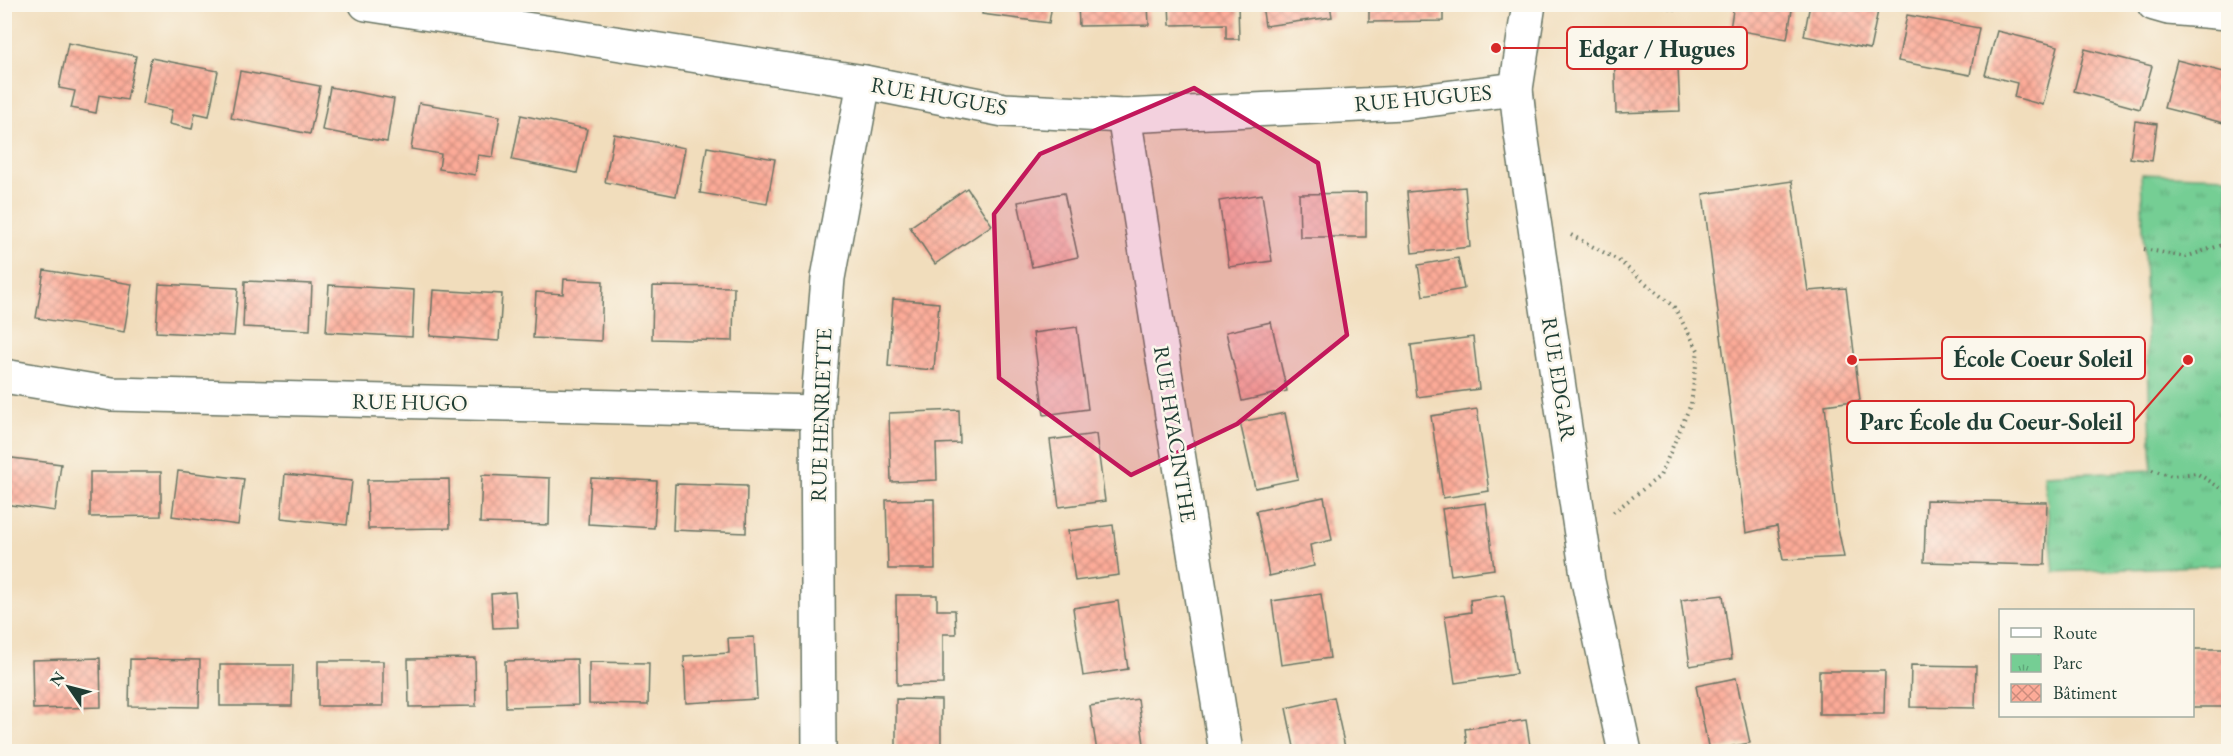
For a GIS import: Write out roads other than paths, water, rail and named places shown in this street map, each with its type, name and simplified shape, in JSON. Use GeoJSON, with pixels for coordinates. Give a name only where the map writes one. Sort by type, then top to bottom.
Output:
{"type":"FeatureCollection","features":[{"type":"Feature","properties":{"kind":"street","name":"RUE HUGUES"},"geometry":{"type":"LineString","coordinates":[[366,4],[864,82],[1004,110],[1124,116],[1404,103],[1516,89]]}},
{"type":"Feature","properties":{"kind":"street","name":"RUE EDGAR"},"geometry":{"type":"LineString","coordinates":[[1529,4],[1516,89],[1588,581],[1625,752]]}},
{"type":"Feature","properties":{"kind":"street"},"geometry":{"type":"LineString","coordinates":[[2154,4],[2168,8],[2229,13]]}},
{"type":"Feature","properties":{"kind":"street","name":"RUE HENRIETTE"},"geometry":{"type":"LineString","coordinates":[[819,752],[817,412],[828,278],[864,82]]}},
{"type":"Feature","properties":{"kind":"street","name":"RUE HYACINTHE"},"geometry":{"type":"LineString","coordinates":[[1124,116],[1226,752]]}},
{"type":"Feature","properties":{"kind":"street","name":"RUE HUGO"},"geometry":{"type":"LineString","coordinates":[[4,376],[112,394],[817,412]]}},
{"type":"Feature","properties":{"kind":"place","name":"Edgar / Hugues"},"geometry":{"type":"Point","coordinates":[1496,48]}},
{"type":"Feature","properties":{"kind":"place","name":"École Coeur Soleil"},"geometry":{"type":"Point","coordinates":[1852,360]}},
{"type":"Feature","properties":{"kind":"place","name":"Parc École du Coeur-Soleil"},"geometry":{"type":"Point","coordinates":[2188,360]}}]}
